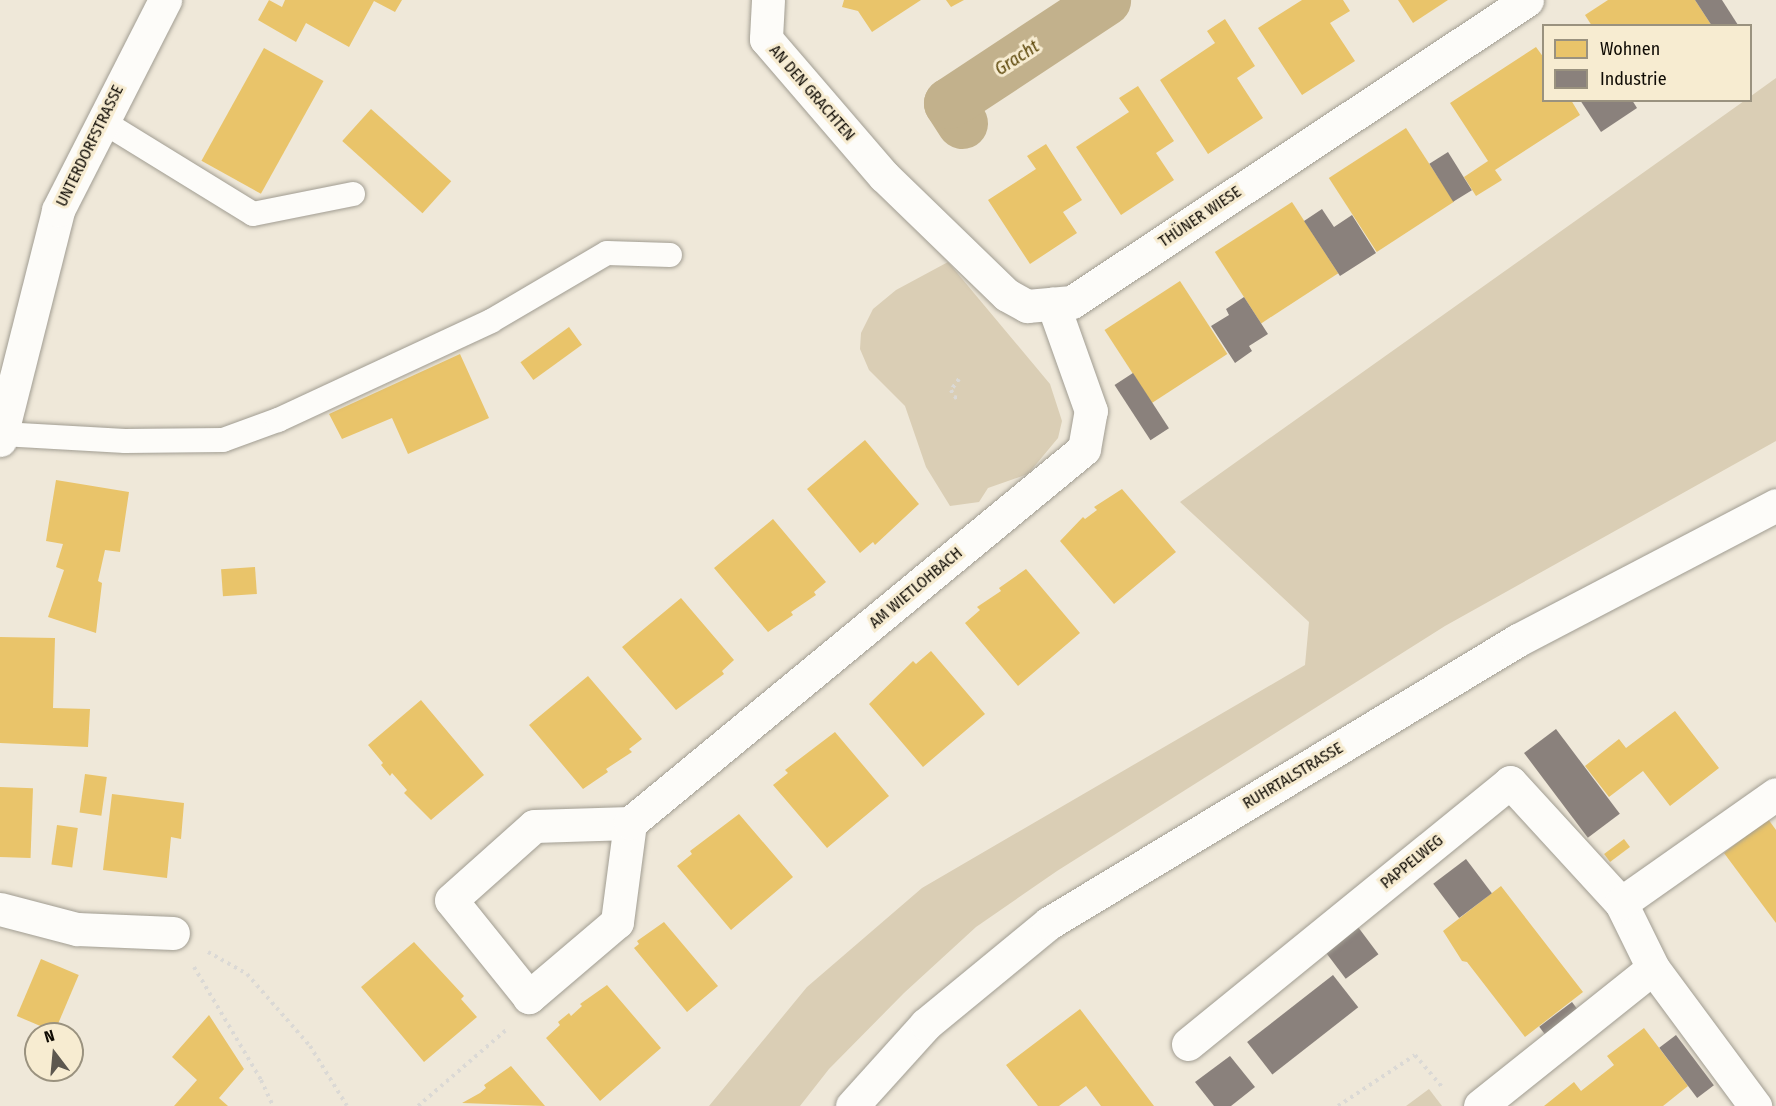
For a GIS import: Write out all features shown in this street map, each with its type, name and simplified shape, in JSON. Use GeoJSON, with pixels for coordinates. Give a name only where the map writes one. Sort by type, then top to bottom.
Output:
{"type":"FeatureCollection","features":[{"type":"Feature","properties":{"kind":"street","name":"UNTERDORFSTRASSE"},"geometry":{"type":"LineString","coordinates":[[1,437],[58,210],[165,0]]}},
{"type":"Feature","properties":{"kind":"street","name":"AN DEN GRACHTEN"},"geometry":{"type":"LineString","coordinates":[[768,0],[766,39],[884,176]]}},
{"type":"Feature","properties":{"kind":"street","name":"THÜNER WIESE"},"geometry":{"type":"LineString","coordinates":[[884,176],[1007,295],[1027,306],[1072,302],[1527,0]]}},
{"type":"Feature","properties":{"kind":"street","name":"AM WIETLOHBACH"},"geometry":{"type":"LineString","coordinates":[[630,823],[1084,449],[1091,411],[1053,304]]}},
{"type":"Feature","properties":{"kind":"street","name":"RUHRTALSTRASSE"},"geometry":{"type":"LineString","coordinates":[[852,1106],[926,1024],[1049,923],[1518,640],[1776,505]]}},
{"type":"Feature","properties":{"kind":"street","name":"PAPPELWEG"},"geometry":{"type":"LineString","coordinates":[[1188,1044],[1510,782],[1621,903],[1653,968],[1755,1106]]}},
{"type":"Feature","properties":{"kind":"street"},"geometry":{"type":"LineString","coordinates":[[1621,903],[1776,794]]}},
{"type":"Feature","properties":{"kind":"street"},"geometry":{"type":"LineString","coordinates":[[630,823],[618,922],[529,997],[451,900],[534,826],[630,823]]}},
{"type":"Feature","properties":{"kind":"street"},"geometry":{"type":"LineString","coordinates":[[0,909],[76,929],[173,933]]}},
{"type":"Feature","properties":{"kind":"street"},"geometry":{"type":"LineString","coordinates":[[1480,1106],[1653,968]]}},
{"type":"Feature","properties":{"kind":"lane"},"geometry":{"type":"LineString","coordinates":[[102,121],[253,214],[353,194]]}},
{"type":"Feature","properties":{"kind":"lane"},"geometry":{"type":"LineString","coordinates":[[1,437],[125,441],[223,440],[278,420],[491,321],[607,253],[670,255]]}},
{"type":"Feature","properties":{"kind":"path"},"geometry":{"type":"LineString","coordinates":[[959,379],[951,390],[954,396],[961,399]]}},
{"type":"Feature","properties":{"kind":"path"},"geometry":{"type":"LineString","coordinates":[[173,933],[261,1080],[273,1106]]}},
{"type":"Feature","properties":{"kind":"path"},"geometry":{"type":"LineString","coordinates":[[173,933],[248,974],[310,1046],[347,1106]]}},
{"type":"Feature","properties":{"kind":"path"},"geometry":{"type":"LineString","coordinates":[[418,1106],[502,1035],[529,997]]}},
{"type":"Feature","properties":{"kind":"path"},"geometry":{"type":"LineString","coordinates":[[1338,1106],[1415,1055],[1444,1089]]}},
{"type":"Feature","properties":{"kind":"shaded area"},"geometry":{"type":"Polygon","coordinates":[[[1776,78],[1776,441],[1445,626],[1057,871],[976,927],[904,993],[829,1069],[800,1106],[709,1106],[807,987],[922,888],[1305,665],[1309,622],[1180,502],[1743,102],[1752,102],[1752,95],[1776,78]]]}},
{"type":"Feature","properties":{"kind":"shaded area"},"geometry":{"type":"Polygon","coordinates":[[[948,262],[1050,384],[1062,421],[1058,438],[1028,474],[988,488],[979,502],[950,506],[926,467],[905,406],[869,370],[860,349],[861,333],[873,309],[896,290],[948,262]]]}},
{"type":"Feature","properties":{"kind":"shaded area"},"geometry":{"type":"Polygon","coordinates":[[[1429,1089],[1442,1106],[1406,1106],[1429,1089]]]}},
{"type":"Feature","properties":{"kind":"building: Wohnen"},"geometry":{"type":"Polygon","coordinates":[[[269,0],[282,7],[285,0],[402,0],[395,12],[374,1],[349,47],[306,23],[296,42],[258,20],[269,0]]]}},
{"type":"Feature","properties":{"kind":"building: Wohnen"},"geometry":{"type":"Polygon","coordinates":[[[844,0],[921,0],[872,32],[858,11],[842,7],[844,0]]]}},
{"type":"Feature","properties":{"kind":"building: Wohnen"},"geometry":{"type":"Polygon","coordinates":[[[946,0],[964,0],[951,7],[946,0]]]}},
{"type":"Feature","properties":{"kind":"building: Wohnen"},"geometry":{"type":"Polygon","coordinates":[[[1302,0],[1343,0],[1350,11],[1330,23],[1355,61],[1302,95],[1258,28],[1302,0]]]}},
{"type":"Feature","properties":{"kind":"building: Wohnen"},"geometry":{"type":"Polygon","coordinates":[[[1398,0],[1448,0],[1413,23],[1398,0]]]}},
{"type":"Feature","properties":{"kind":"building: Wohnen"},"geometry":{"type":"Polygon","coordinates":[[[1608,0],[1695,0],[1711,24],[1591,24],[1585,15],[1608,0]]]}},
{"type":"Feature","properties":{"kind":"building: Wohnen"},"geometry":{"type":"Polygon","coordinates":[[[1225,19],[1255,66],[1237,78],[1263,118],[1208,154],[1160,80],[1215,43],[1207,31],[1225,19]]]}},
{"type":"Feature","properties":{"kind":"building: Wohnen"},"geometry":{"type":"Polygon","coordinates":[[[1536,47],[1542,55],[1542,102],[1572,102],[1580,115],[1495,170],[1502,180],[1476,196],[1464,177],[1488,161],[1450,103],[1536,47]]]}},
{"type":"Feature","properties":{"kind":"building: Wohnen"},"geometry":{"type":"Polygon","coordinates":[[[264,48],[323,81],[261,194],[201,161],[264,48]]]}},
{"type":"Feature","properties":{"kind":"building: Wohnen"},"geometry":{"type":"Polygon","coordinates":[[[1138,86],[1174,141],[1156,153],[1174,180],[1121,215],[1076,147],[1129,112],[1119,98],[1138,86]]]}},
{"type":"Feature","properties":{"kind":"building: Wohnen"},"geometry":{"type":"Polygon","coordinates":[[[371,109],[451,181],[422,213],[342,141],[371,109]]]}},
{"type":"Feature","properties":{"kind":"building: Wohnen"},"geometry":{"type":"Polygon","coordinates":[[[1406,128],[1454,202],[1377,252],[1329,178],[1406,128]]]}},
{"type":"Feature","properties":{"kind":"building: Wohnen"},"geometry":{"type":"Polygon","coordinates":[[[1046,144],[1082,200],[1063,212],[1077,233],[1030,264],[988,200],[1036,169],[1027,156],[1046,144]]]}},
{"type":"Feature","properties":{"kind":"building: Wohnen"},"geometry":{"type":"Polygon","coordinates":[[[1292,202],[1338,273],[1261,323],[1215,252],[1292,202]]]}},
{"type":"Feature","properties":{"kind":"building: Wohnen"},"geometry":{"type":"Polygon","coordinates":[[[1180,281],[1227,354],[1152,403],[1105,330],[1180,281]]]}},
{"type":"Feature","properties":{"kind":"building: Wohnen"},"geometry":{"type":"Polygon","coordinates":[[[569,327],[582,345],[533,380],[520,362],[569,327]]]}},
{"type":"Feature","properties":{"kind":"building: Wohnen"},"geometry":{"type":"Polygon","coordinates":[[[460,354],[489,418],[408,454],[392,418],[342,439],[329,414],[460,354]]]}},
{"type":"Feature","properties":{"kind":"building: Wohnen"},"geometry":{"type":"Polygon","coordinates":[[[865,440],[919,504],[875,545],[873,542],[860,553],[807,489],[865,440]]]}},
{"type":"Feature","properties":{"kind":"building: Wohnen"},"geometry":{"type":"Polygon","coordinates":[[[56,480],[129,492],[120,552],[105,550],[98,581],[102,583],[96,633],[48,617],[64,570],[56,567],[63,544],[46,541],[56,480]]]}},
{"type":"Feature","properties":{"kind":"building: Wohnen"},"geometry":{"type":"Polygon","coordinates":[[[1122,489],[1176,552],[1114,604],[1060,541],[1083,517],[1085,519],[1097,510],[1094,507],[1122,489]]]}},
{"type":"Feature","properties":{"kind":"building: Wohnen"},"geometry":{"type":"Polygon","coordinates":[[[773,519],[826,582],[814,592],[816,595],[791,612],[793,615],[768,632],[714,568],[773,519]]]}},
{"type":"Feature","properties":{"kind":"building: Wohnen"},"geometry":{"type":"Polygon","coordinates":[[[255,567],[257,594],[223,596],[221,569],[255,567]]]}},
{"type":"Feature","properties":{"kind":"building: Wohnen"},"geometry":{"type":"Polygon","coordinates":[[[1026,569],[1080,633],[1018,686],[965,623],[980,610],[977,607],[1001,591],[999,588],[1026,569]]]}},
{"type":"Feature","properties":{"kind":"building: Wohnen"},"geometry":{"type":"Polygon","coordinates":[[[681,598],[734,660],[722,671],[724,674],[676,710],[622,647],[681,598]]]}},
{"type":"Feature","properties":{"kind":"building: Wohnen"},"geometry":{"type":"Polygon","coordinates":[[[0,637],[55,638],[53,708],[90,709],[88,747],[0,743],[0,637]]]}},
{"type":"Feature","properties":{"kind":"building: Wohnen"},"geometry":{"type":"Polygon","coordinates":[[[931,651],[985,714],[923,767],[869,704],[913,661],[916,664],[931,651]]]}},
{"type":"Feature","properties":{"kind":"building: Wohnen"},"geometry":{"type":"Polygon","coordinates":[[[588,676],[642,739],[629,749],[632,752],[606,769],[608,772],[583,789],[529,725],[588,676]]]}},
{"type":"Feature","properties":{"kind":"building: Wohnen"},"geometry":{"type":"Polygon","coordinates":[[[421,700],[484,775],[431,820],[404,793],[407,790],[392,773],[390,776],[381,765],[383,763],[368,745],[421,700]]]}},
{"type":"Feature","properties":{"kind":"building: Wohnen"},"geometry":{"type":"Polygon","coordinates":[[[1675,711],[1719,768],[1670,806],[1643,771],[1609,797],[1585,766],[1619,739],[1626,748],[1675,711]]]}},
{"type":"Feature","properties":{"kind":"building: Wohnen"},"geometry":{"type":"Polygon","coordinates":[[[835,732],[889,796],[827,848],[773,785],[788,773],[785,770],[835,732]]]}},
{"type":"Feature","properties":{"kind":"building: Wohnen"},"geometry":{"type":"Polygon","coordinates":[[[85,774],[107,777],[101,816],[80,813],[85,774]]]}},
{"type":"Feature","properties":{"kind":"building: Wohnen"},"geometry":{"type":"Polygon","coordinates":[[[0,787],[33,788],[31,858],[0,857],[0,787]]]}},
{"type":"Feature","properties":{"kind":"building: Wohnen"},"geometry":{"type":"Polygon","coordinates":[[[112,794],[184,803],[181,839],[171,837],[167,878],[103,870],[112,794]]]}},
{"type":"Feature","properties":{"kind":"building: Wohnen"},"geometry":{"type":"Polygon","coordinates":[[[739,814],[793,877],[731,930],[677,866],[692,854],[690,851],[739,814]]]}},
{"type":"Feature","properties":{"kind":"building: Wohnen"},"geometry":{"type":"Polygon","coordinates":[[[1768,819],[1776,830],[1776,923],[1724,853],[1768,819]]]}},
{"type":"Feature","properties":{"kind":"building: Wohnen"},"geometry":{"type":"Polygon","coordinates":[[[57,825],[78,828],[72,868],[51,865],[57,825]]]}},
{"type":"Feature","properties":{"kind":"building: Wohnen"},"geometry":{"type":"Polygon","coordinates":[[[1624,839],[1630,847],[1610,862],[1604,854],[1624,839]]]}},
{"type":"Feature","properties":{"kind":"building: Wohnen"},"geometry":{"type":"Polygon","coordinates":[[[1501,886],[1583,992],[1525,1037],[1467,962],[1462,961],[1443,931],[1501,886]]]}},
{"type":"Feature","properties":{"kind":"building: Wohnen"},"geometry":{"type":"Polygon","coordinates":[[[664,922],[718,986],[687,1012],[634,948],[639,944],[637,941],[664,922]]]}},
{"type":"Feature","properties":{"kind":"building: Wohnen"},"geometry":{"type":"Polygon","coordinates":[[[414,942],[464,996],[461,999],[477,1017],[424,1062],[361,987],[414,942]]]}},
{"type":"Feature","properties":{"kind":"building: Wohnen"},"geometry":{"type":"Polygon","coordinates":[[[41,959],[79,975],[59,1022],[31,1022],[17,1016],[41,959]]]}},
{"type":"Feature","properties":{"kind":"building: Wohnen"},"geometry":{"type":"Polygon","coordinates":[[[607,985],[661,1048],[600,1101],[546,1038],[560,1025],[558,1022],[569,1013],[571,1016],[582,1006],[580,1004],[607,985]]]}},
{"type":"Feature","properties":{"kind":"building: Wohnen"},"geometry":{"type":"Polygon","coordinates":[[[1080,1009],[1154,1106],[1101,1106],[1086,1086],[1059,1106],[1038,1106],[1006,1065],[1080,1009]]]}},
{"type":"Feature","properties":{"kind":"building: Wohnen"},"geometry":{"type":"Polygon","coordinates":[[[209,1015],[244,1069],[219,1098],[228,1106],[174,1106],[197,1080],[172,1057],[209,1015]]]}},
{"type":"Feature","properties":{"kind":"building: Wohnen"},"geometry":{"type":"Polygon","coordinates":[[[1644,1028],[1688,1086],[1663,1106],[1544,1106],[1574,1082],[1581,1091],[1614,1065],[1607,1056],[1644,1028]]]}},
{"type":"Feature","properties":{"kind":"building: Wohnen"},"geometry":{"type":"Polygon","coordinates":[[[511,1066],[545,1106],[462,1103],[480,1093],[486,1088],[484,1085],[511,1066]]]}},
{"type":"Feature","properties":{"kind":"building: Industrie"},"geometry":{"type":"Polygon","coordinates":[[[1695,0],[1722,0],[1737,24],[1711,24],[1695,0]]]}},
{"type":"Feature","properties":{"kind":"building: Industrie"},"geometry":{"type":"Polygon","coordinates":[[[1581,102],[1633,102],[1637,108],[1601,132],[1581,102]]]}},
{"type":"Feature","properties":{"kind":"building: Industrie"},"geometry":{"type":"Polygon","coordinates":[[[1448,152],[1472,190],[1453,202],[1429,164],[1448,152]]]}},
{"type":"Feature","properties":{"kind":"building: Industrie"},"geometry":{"type":"Polygon","coordinates":[[[1322,209],[1334,227],[1352,215],[1376,253],[1340,276],[1304,221],[1322,209]]]}},
{"type":"Feature","properties":{"kind":"building: Industrie"},"geometry":{"type":"Polygon","coordinates":[[[1244,297],[1268,334],[1249,346],[1252,351],[1235,363],[1211,326],[1229,315],[1226,309],[1244,297]]]}},
{"type":"Feature","properties":{"kind":"building: Industrie"},"geometry":{"type":"Polygon","coordinates":[[[1133,373],[1169,428],[1150,440],[1115,385],[1133,373]]]}},
{"type":"Feature","properties":{"kind":"building: Industrie"},"geometry":{"type":"Polygon","coordinates":[[[1556,729],[1620,814],[1588,838],[1524,753],[1556,729]]]}},
{"type":"Feature","properties":{"kind":"building: Industrie"},"geometry":{"type":"Polygon","coordinates":[[[1466,859],[1492,893],[1459,918],[1433,884],[1466,859]]]}},
{"type":"Feature","properties":{"kind":"building: Industrie"},"geometry":{"type":"Polygon","coordinates":[[[1352,919],[1378,954],[1346,979],[1319,944],[1352,919]]]}},
{"type":"Feature","properties":{"kind":"building: Industrie"},"geometry":{"type":"Polygon","coordinates":[[[1333,975],[1358,1007],[1272,1074],[1247,1042],[1333,975]]]}},
{"type":"Feature","properties":{"kind":"building: Industrie"},"geometry":{"type":"Polygon","coordinates":[[[1572,1002],[1585,1019],[1552,1043],[1539,1027],[1572,1002]]]}},
{"type":"Feature","properties":{"kind":"building: Industrie"},"geometry":{"type":"Polygon","coordinates":[[[1676,1035],[1714,1085],[1697,1098],[1659,1048],[1676,1035]]]}},
{"type":"Feature","properties":{"kind":"building: Industrie"},"geometry":{"type":"Polygon","coordinates":[[[1230,1056],[1255,1087],[1231,1106],[1214,1106],[1195,1082],[1230,1056]]]}},
{"type":"Feature","properties":{"kind":"waterway","name":"Gracht"},"geometry":{"type":"LineString","coordinates":[[962,123],[949,103],[1105,0]]}}]}
